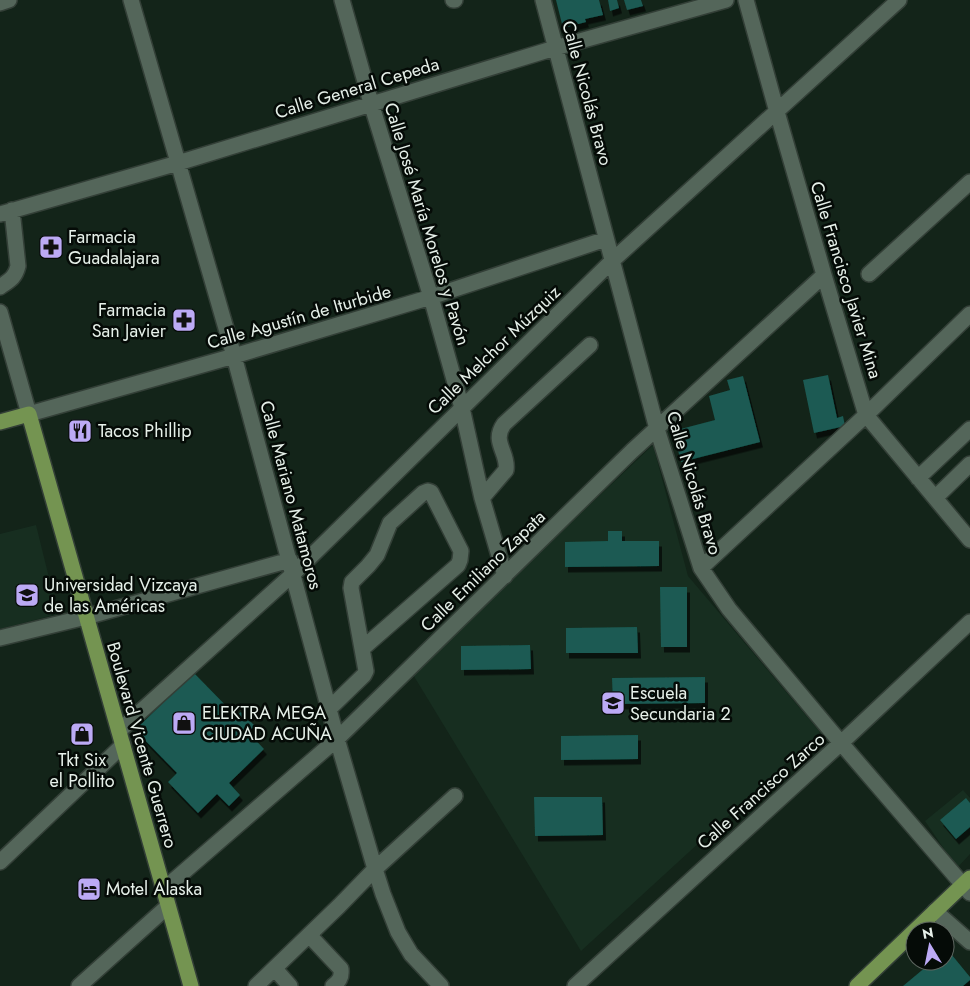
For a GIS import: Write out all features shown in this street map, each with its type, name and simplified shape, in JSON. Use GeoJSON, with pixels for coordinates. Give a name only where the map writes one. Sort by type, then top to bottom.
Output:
{"type":"FeatureCollection","features":[{"type":"Feature","properties":{"kind":"main road","name":"Calle Agustín de Iturbide"},"geometry":{"type":"LineString","coordinates":[[0,422],[29,414]]}},
{"type":"Feature","properties":{"kind":"main road","name":"Boulevard Vicente Guerrero"},"geometry":{"type":"LineString","coordinates":[[29,414],[191,986]]}},
{"type":"Feature","properties":{"kind":"main road"},"geometry":{"type":"LineString","coordinates":[[857,986],[936,911],[968,886]]}},
{"type":"Feature","properties":{"kind":"street"},"geometry":{"type":"LineString","coordinates":[[0,3],[9,0]]}},
{"type":"Feature","properties":{"kind":"street","name":"Calle Mariano Matamoros"},"geometry":{"type":"LineString","coordinates":[[131,0],[234,356],[337,739],[375,869],[398,932],[411,954],[440,986]]}},
{"type":"Feature","properties":{"kind":"street","name":"Calle José María Morelos y Pavón"},"geometry":{"type":"LineString","coordinates":[[342,0],[371,104],[431,297],[462,408],[482,498],[505,576]]}},
{"type":"Feature","properties":{"kind":"street","name":"Calle Nicolás Bravo"},"geometry":{"type":"LineString","coordinates":[[543,0],[657,429],[701,568],[729,609],[841,743],[968,886]]}},
{"type":"Feature","properties":{"kind":"street","name":"Calle General Cepeda"},"geometry":{"type":"LineString","coordinates":[[6,212],[178,163],[555,48],[726,0]]}},
{"type":"Feature","properties":{"kind":"street","name":"Calle Francisco Javier Mina"},"geometry":{"type":"LineString","coordinates":[[746,0],[866,415],[970,540]]}},
{"type":"Feature","properties":{"kind":"street","name":"Calle Melchor Múzquiz"},"geometry":{"type":"LineString","coordinates":[[0,862],[291,567],[462,408],[613,260],[899,0]]}},
{"type":"Feature","properties":{"kind":"street"},"geometry":{"type":"LineString","coordinates":[[869,274],[970,182]]}},
{"type":"Feature","properties":{"kind":"street"},"geometry":{"type":"LineString","coordinates":[[0,287],[13,278],[18,266],[6,212]]}},
{"type":"Feature","properties":{"kind":"street","name":"Calle Agustín de Iturbide"},"geometry":{"type":"LineString","coordinates":[[29,414],[234,356],[431,297],[606,239]]}},
{"type":"Feature","properties":{"kind":"street","name":"Calle Emiliano Zapata"},"geometry":{"type":"LineString","coordinates":[[164,889],[337,739],[632,451],[824,275]]}},
{"type":"Feature","properties":{"kind":"street","name":"Boulevard Vicente Guerrero"},"geometry":{"type":"LineString","coordinates":[[0,312],[29,414]]}},
{"type":"Feature","properties":{"kind":"street"},"geometry":{"type":"LineString","coordinates":[[701,568],[866,415],[970,314]]}},
{"type":"Feature","properties":{"kind":"street"},"geometry":{"type":"LineString","coordinates":[[482,498],[506,470],[507,464],[500,445],[499,435],[504,424],[590,345]]}},
{"type":"Feature","properties":{"kind":"street"},"geometry":{"type":"LineString","coordinates":[[918,478],[970,429]]}},
{"type":"Feature","properties":{"kind":"street"},"geometry":{"type":"LineString","coordinates":[[935,498],[970,464]]}},
{"type":"Feature","properties":{"kind":"street"},"geometry":{"type":"LineString","coordinates":[[330,708],[366,671],[351,584],[377,555],[390,523],[423,493],[431,492],[461,551],[458,565],[363,648]]}},
{"type":"Feature","properties":{"kind":"street"},"geometry":{"type":"LineString","coordinates":[[0,638],[291,567]]}},
{"type":"Feature","properties":{"kind":"street","name":"Calle Francisco Zarco"},"geometry":{"type":"LineString","coordinates":[[575,986],[841,743],[970,622]]}},
{"type":"Feature","properties":{"kind":"street"},"geometry":{"type":"LineString","coordinates":[[256,986],[375,869],[455,796]]}},
{"type":"Feature","properties":{"kind":"street"},"geometry":{"type":"LineString","coordinates":[[79,986],[168,906]]}},
{"type":"Feature","properties":{"kind":"street"},"geometry":{"type":"LineString","coordinates":[[936,911],[970,942]]}},
{"type":"Feature","properties":{"kind":"street"},"geometry":{"type":"LineString","coordinates":[[309,935],[341,969],[342,976],[333,986]]}},
{"type":"Feature","properties":{"kind":"street"},"geometry":{"type":"LineString","coordinates":[[275,969],[290,986]]}},
{"type":"Feature","properties":{"kind":"shaded area","name":"Escuela Secundaria 2"},"geometry":{"type":"Polygon","coordinates":[[[653,445],[688,576],[820,732],[581,951],[412,673],[653,445]]]}},
{"type":"Feature","properties":{"kind":"shaded area","name":"Universidad Vizcaya de las Américas"},"geometry":{"type":"Polygon","coordinates":[[[36,525],[58,614],[0,629],[0,534],[36,525]]]}},
{"type":"Feature","properties":{"kind":"shaded area"},"geometry":{"type":"Polygon","coordinates":[[[963,790],[970,798],[970,854],[957,868],[925,821],[963,790]]]}},
{"type":"Feature","properties":{"kind":"building"},"geometry":{"type":"Polygon","coordinates":[[[556,0],[599,0],[603,15],[585,19],[586,22],[563,28],[556,0]]]}},
{"type":"Feature","properties":{"kind":"building"},"geometry":{"type":"Polygon","coordinates":[[[608,0],[617,0],[619,8],[610,11],[608,0]]]}},
{"type":"Feature","properties":{"kind":"building"},"geometry":{"type":"Polygon","coordinates":[[[624,0],[641,0],[643,6],[627,10],[624,0]]]}},
{"type":"Feature","properties":{"kind":"building"},"geometry":{"type":"Polygon","coordinates":[[[828,375],[837,418],[843,416],[845,426],[814,433],[803,380],[828,375]]]}},
{"type":"Feature","properties":{"kind":"building"},"geometry":{"type":"Polygon","coordinates":[[[743,376],[760,442],[681,462],[673,431],[715,420],[709,396],[730,390],[727,380],[743,376]]]}},
{"type":"Feature","properties":{"kind":"building"},"geometry":{"type":"Polygon","coordinates":[[[608,531],[622,531],[622,541],[659,541],[659,566],[565,567],[565,542],[608,541],[608,531]]]}},
{"type":"Feature","properties":{"kind":"building"},"geometry":{"type":"Polygon","coordinates":[[[660,587],[687,587],[687,647],[661,647],[660,587]]]}},
{"type":"Feature","properties":{"kind":"building"},"geometry":{"type":"Polygon","coordinates":[[[637,627],[638,653],[566,653],[566,628],[637,627]]]}},
{"type":"Feature","properties":{"kind":"building"},"geometry":{"type":"Polygon","coordinates":[[[530,645],[531,669],[461,670],[461,646],[530,645]]]}},
{"type":"Feature","properties":{"kind":"building"},"geometry":{"type":"Polygon","coordinates":[[[194,673],[236,716],[241,712],[255,726],[248,732],[264,749],[229,783],[240,795],[229,806],[217,794],[198,813],[168,782],[177,773],[135,730],[194,673]]]}},
{"type":"Feature","properties":{"kind":"building"},"geometry":{"type":"Polygon","coordinates":[[[705,677],[705,703],[613,704],[612,678],[705,677]]]}},
{"type":"Feature","properties":{"kind":"building"},"geometry":{"type":"Polygon","coordinates":[[[638,735],[638,759],[561,760],[561,736],[638,735]]]}},
{"type":"Feature","properties":{"kind":"building"},"geometry":{"type":"Polygon","coordinates":[[[534,797],[602,797],[603,835],[535,836],[534,797]]]}},
{"type":"Feature","properties":{"kind":"building"},"geometry":{"type":"Polygon","coordinates":[[[966,798],[970,803],[970,827],[956,839],[940,820],[966,798]]]}},
{"type":"Feature","properties":{"kind":"building"},"geometry":{"type":"Polygon","coordinates":[[[955,959],[970,977],[970,980],[963,986],[903,986],[921,971],[955,971],[955,959]]]}},
{"type":"Feature","properties":{"kind":"place","name":"Farmacia Guadalajara"},"geometry":{"type":"Point","coordinates":[51,247]}},
{"type":"Feature","properties":{"kind":"place","name":"Farmacia San Javier"},"geometry":{"type":"Point","coordinates":[184,320]}},
{"type":"Feature","properties":{"kind":"place","name":"Tacos Phillip"},"geometry":{"type":"Point","coordinates":[80,431]}},
{"type":"Feature","properties":{"kind":"place","name":"Universidad Vizcaya de las Américas"},"geometry":{"type":"Point","coordinates":[27,595]}},
{"type":"Feature","properties":{"kind":"place","name":"Escuela Secundaria 2"},"geometry":{"type":"Point","coordinates":[613,703]}},
{"type":"Feature","properties":{"kind":"place","name":"ELEKTRA MEGA CIUDAD ACUÑA"},"geometry":{"type":"Point","coordinates":[184,723]}},
{"type":"Feature","properties":{"kind":"place","name":"Tkt Six el Pollito"},"geometry":{"type":"Point","coordinates":[82,734]}},
{"type":"Feature","properties":{"kind":"place","name":"Motel Alaska"},"geometry":{"type":"Point","coordinates":[89,889]}}]}
